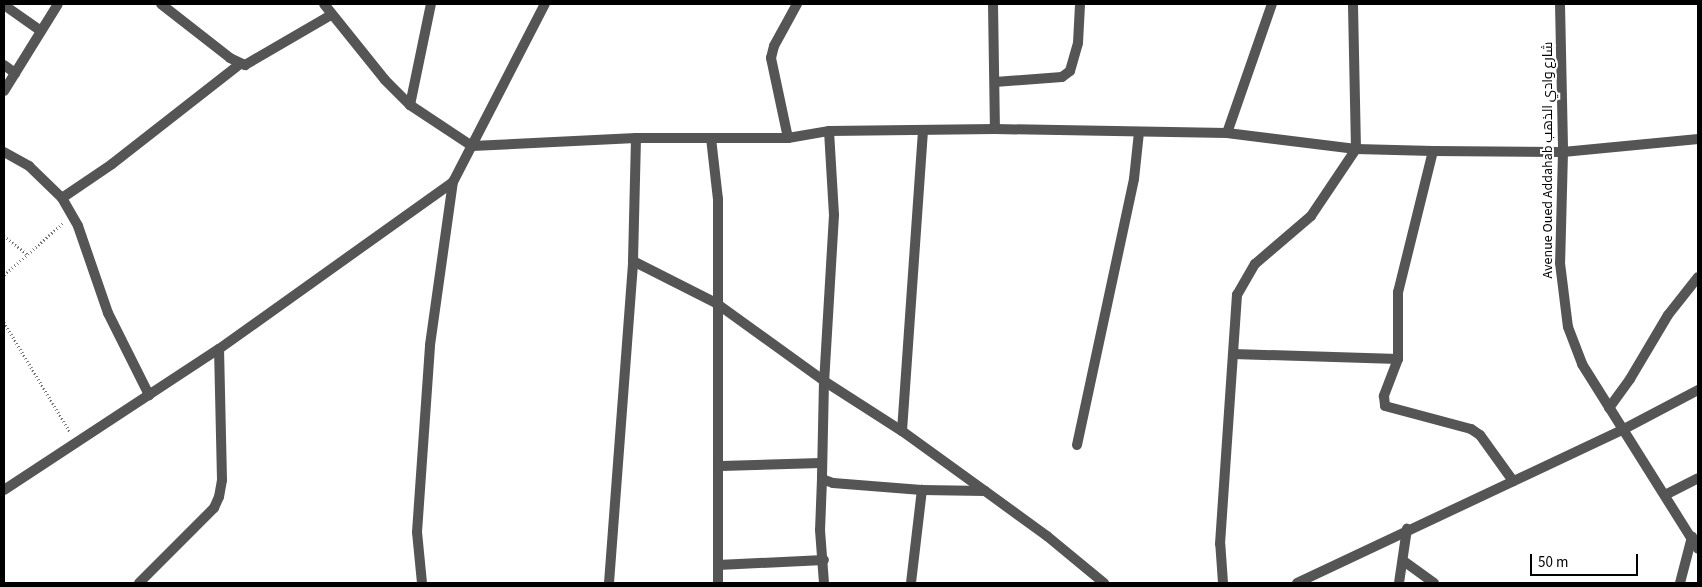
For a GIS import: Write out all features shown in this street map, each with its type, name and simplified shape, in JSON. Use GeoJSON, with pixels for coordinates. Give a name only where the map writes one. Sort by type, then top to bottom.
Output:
{"type":"FeatureCollection","features":[{"type":"Feature","properties":{"kind":"street"},"geometry":{"type":"LineString","coordinates":[[4,91],[58,4]]}},
{"type":"Feature","properties":{"kind":"street"},"geometry":{"type":"LineString","coordinates":[[162,4],[240,64],[250,64],[331,15]]}},
{"type":"Feature","properties":{"kind":"street"},"geometry":{"type":"LineString","coordinates":[[324,4],[331,15],[410,105],[472,146],[636,138],[788,138],[829,131],[923,132],[995,129],[1227,133],[1356,149],[1433,151],[1563,152],[1698,139]]}},
{"type":"Feature","properties":{"kind":"street"},"geometry":{"type":"LineString","coordinates":[[410,105],[431,4]]}},
{"type":"Feature","properties":{"kind":"street"},"geometry":{"type":"LineString","coordinates":[[422,583],[417,532],[430,345],[453,182],[545,4]]}},
{"type":"Feature","properties":{"kind":"street"},"geometry":{"type":"LineString","coordinates":[[788,138],[771,58],[774,46],[797,4]]}},
{"type":"Feature","properties":{"kind":"street"},"geometry":{"type":"LineString","coordinates":[[994,4],[995,129]]}},
{"type":"Feature","properties":{"kind":"street"},"geometry":{"type":"LineString","coordinates":[[995,82],[1062,77],[1070,71],[1078,43],[1080,4]]}},
{"type":"Feature","properties":{"kind":"street"},"geometry":{"type":"LineString","coordinates":[[1227,133],[1272,4]]}},
{"type":"Feature","properties":{"kind":"street"},"geometry":{"type":"LineString","coordinates":[[1223,583],[1220,544],[1237,295],[1255,264],[1311,216],[1356,149],[1353,4]]}},
{"type":"Feature","properties":{"kind":"street","name":"Avenue Oued Addahab شارع وادي الذهب"},"geometry":{"type":"LineString","coordinates":[[1560,4],[1563,152],[1560,263],[1568,327],[1582,364],[1698,549]]}},
{"type":"Feature","properties":{"kind":"street"},"geometry":{"type":"LineString","coordinates":[[4,5],[41,31]]}},
{"type":"Feature","properties":{"kind":"street"},"geometry":{"type":"LineString","coordinates":[[62,198],[112,164],[240,64]]}},
{"type":"Feature","properties":{"kind":"street"},"geometry":{"type":"LineString","coordinates":[[4,65],[15,73]]}},
{"type":"Feature","properties":{"kind":"street"},"geometry":{"type":"LineString","coordinates":[[824,583],[824,560],[820,530],[821,463],[834,215],[829,131]]}},
{"type":"Feature","properties":{"kind":"street"},"geometry":{"type":"LineString","coordinates":[[902,431],[923,132]]}},
{"type":"Feature","properties":{"kind":"street"},"geometry":{"type":"LineString","coordinates":[[1077,445],[1134,180],[1139,132]]}},
{"type":"Feature","properties":{"kind":"street"},"geometry":{"type":"LineString","coordinates":[[609,583],[633,261],[636,138]]}},
{"type":"Feature","properties":{"kind":"street"},"geometry":{"type":"LineString","coordinates":[[711,138],[718,199],[716,303],[720,466],[718,583]]}},
{"type":"Feature","properties":{"kind":"street"},"geometry":{"type":"LineString","coordinates":[[1433,151],[1398,292],[1398,359],[1384,396],[1385,406],[1471,429],[1480,435],[1513,481]]}},
{"type":"Feature","properties":{"kind":"street"},"geometry":{"type":"LineString","coordinates":[[4,152],[29,166],[62,198],[72,216],[108,313],[148,395]]}},
{"type":"Feature","properties":{"kind":"street"},"geometry":{"type":"LineString","coordinates":[[4,490],[219,349],[453,182]]}},
{"type":"Feature","properties":{"kind":"street"},"geometry":{"type":"LineString","coordinates":[[633,261],[716,303],[824,381],[902,431],[1047,536],[1104,583]]}},
{"type":"Feature","properties":{"kind":"street"},"geometry":{"type":"LineString","coordinates":[[1609,408],[1630,379],[1668,315],[1698,277]]}},
{"type":"Feature","properties":{"kind":"street"},"geometry":{"type":"LineString","coordinates":[[139,583],[214,508],[219,497],[222,480],[219,349]]}},
{"type":"Feature","properties":{"kind":"street"},"geometry":{"type":"LineString","coordinates":[[1233,354],[1398,359]]}},
{"type":"Feature","properties":{"kind":"street"},"geometry":{"type":"LineString","coordinates":[[1297,583],[1407,529],[1624,429],[1698,390]]}},
{"type":"Feature","properties":{"kind":"street"},"geometry":{"type":"LineString","coordinates":[[720,466],[821,463]]}},
{"type":"Feature","properties":{"kind":"street"},"geometry":{"type":"LineString","coordinates":[[1665,495],[1698,478]]}},
{"type":"Feature","properties":{"kind":"street"},"geometry":{"type":"LineString","coordinates":[[822,479],[834,483],[922,490],[985,491]]}},
{"type":"Feature","properties":{"kind":"street"},"geometry":{"type":"LineString","coordinates":[[911,583],[922,490]]}},
{"type":"Feature","properties":{"kind":"street"},"geometry":{"type":"LineString","coordinates":[[1399,583],[1405,562],[1407,529]]}},
{"type":"Feature","properties":{"kind":"street"},"geometry":{"type":"LineString","coordinates":[[1680,583],[1692,537]]}},
{"type":"Feature","properties":{"kind":"street"},"geometry":{"type":"LineString","coordinates":[[718,565],[824,560]]}},
{"type":"Feature","properties":{"kind":"street"},"geometry":{"type":"LineString","coordinates":[[1405,562],[1434,583]]}},
{"type":"Feature","properties":{"kind":"path"},"geometry":{"type":"LineString","coordinates":[[4,275],[72,216]]}},
{"type":"Feature","properties":{"kind":"path"},"geometry":{"type":"LineString","coordinates":[[4,236],[27,254]]}},
{"type":"Feature","properties":{"kind":"path"},"geometry":{"type":"LineString","coordinates":[[4,322],[76,442]]}}]}
